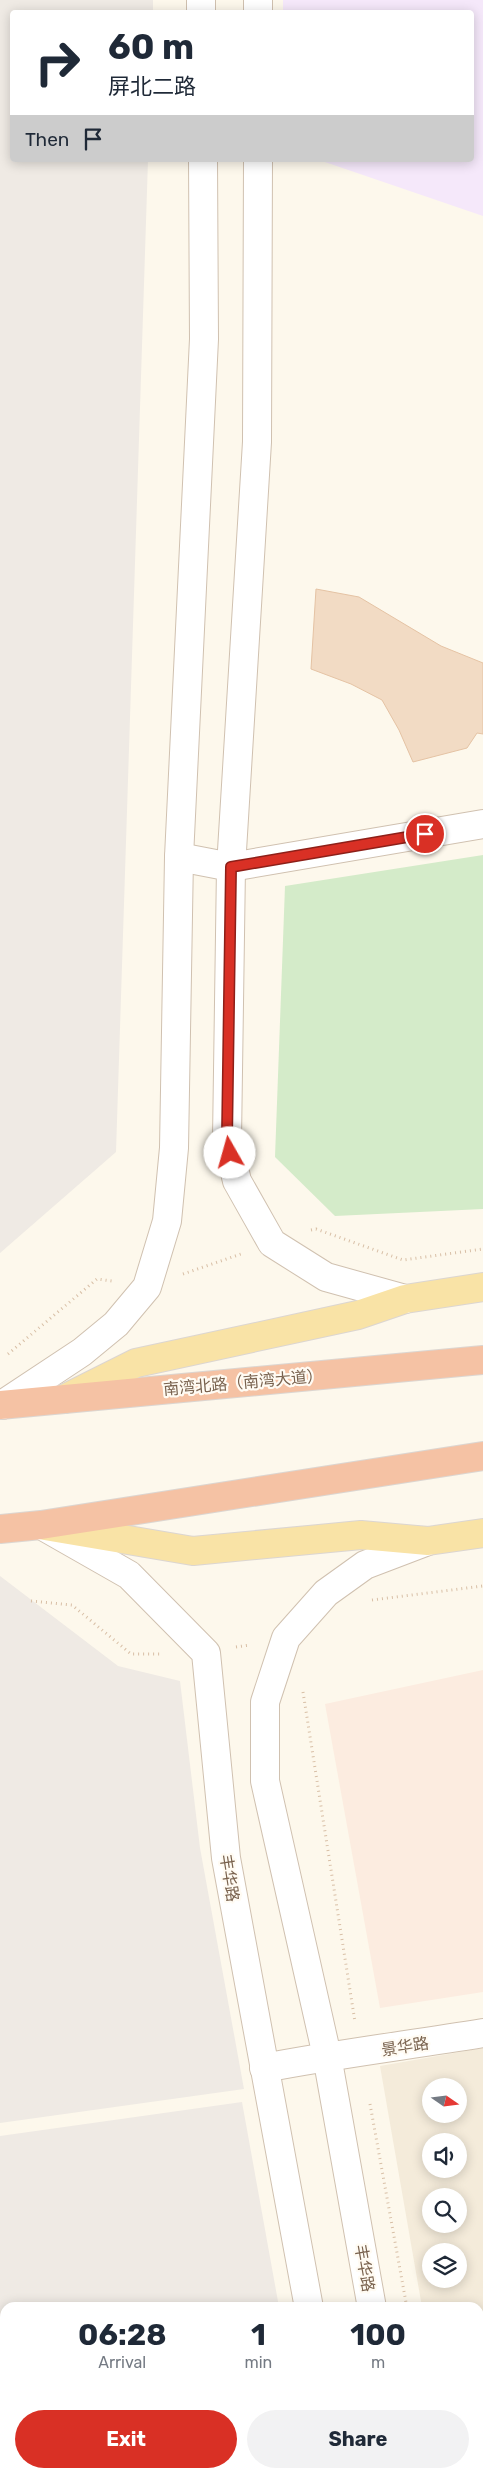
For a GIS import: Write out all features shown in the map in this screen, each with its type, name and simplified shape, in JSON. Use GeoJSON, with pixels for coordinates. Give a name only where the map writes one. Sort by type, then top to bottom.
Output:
{"type":"FeatureCollection","features":[{"type":"Feature","properties":{"kind":"highway","name":"南湾北路（南湾大道）"},"geometry":{"type":"LineString","coordinates":[[1,1405],[483,1360]]}},
{"type":"Feature","properties":{"kind":"highway"},"geometry":{"type":"LineString","coordinates":[[0,1529],[42,1525],[483,1456]]}},
{"type":"Feature","properties":{"kind":"main road"},"geometry":{"type":"LineString","coordinates":[[64,1399],[136,1363],[358,1315],[405,1299],[483,1286]]}},
{"type":"Feature","properties":{"kind":"main road"},"geometry":{"type":"LineString","coordinates":[[42,1525],[193,1551],[361,1535],[428,1541],[483,1533]]}},
{"type":"Feature","properties":{"kind":"street"},"geometry":{"type":"LineString","coordinates":[[1,1405],[89,1346],[116,1324],[147,1287],[167,1221],[174,1148],[179,857],[204,339],[203,162]]}},
{"type":"Feature","properties":{"kind":"street"},"geometry":{"type":"LineString","coordinates":[[258,162],[257,442],[231,867],[227,1138],[237,1181],[272,1243],[326,1277],[405,1299]]}},
{"type":"Feature","properties":{"kind":"street"},"geometry":{"type":"LineString","coordinates":[[179,857],[231,867],[483,824]]}},
{"type":"Feature","properties":{"kind":"street"},"geometry":{"type":"LineString","coordinates":[[42,1525],[129,1575],[206,1653]]}},
{"type":"Feature","properties":{"kind":"street","name":"丰华路"},"geometry":{"type":"LineString","coordinates":[[371,2302],[327,2056],[265,1781],[265,1702],[286,1638],[326,1594],[365,1565],[428,1541]]}},
{"type":"Feature","properties":{"kind":"street","name":"丰华路"},"geometry":{"type":"LineString","coordinates":[[206,1653],[226,1858],[264,2068],[280,2141],[308,2302]]}},
{"type":"Feature","properties":{"kind":"street","name":"景华路"},"geometry":{"type":"LineString","coordinates":[[264,2068],[327,2056],[360,2054],[483,2033]]}},
{"type":"Feature","properties":{"kind":"path"},"geometry":{"type":"LineString","coordinates":[[8,1354],[97,1278],[147,1287]]}},
{"type":"Feature","properties":{"kind":"path"},"geometry":{"type":"LineString","coordinates":[[367,1600],[483,1586]]}},
{"type":"Feature","properties":{"kind":"path"},"geometry":{"type":"LineString","coordinates":[[31,1601],[72,1605],[131,1654],[206,1653]]}},
{"type":"Feature","properties":{"kind":"path"},"geometry":{"type":"LineString","coordinates":[[302,1688],[360,2054]]}},
{"type":"Feature","properties":{"kind":"path"},"geometry":{"type":"LineString","coordinates":[[370,2101],[406,2302]]}},
{"type":"Feature","properties":{"kind":"shaded area"},"geometry":{"type":"Polygon","coordinates":[[[0,0],[153,0],[153,10],[10,10],[10,162],[148,162],[116,1152],[0,1253],[0,0]]]}},
{"type":"Feature","properties":{"kind":"shaded area"},"geometry":{"type":"Polygon","coordinates":[[[283,0],[483,0],[483,216],[325,162],[474,162],[474,10],[283,10],[283,0]]]}},
{"type":"Feature","properties":{"kind":"shaded area"},"geometry":{"type":"Polygon","coordinates":[[[0,1576],[118,1666],[180,1681],[200,1848],[244,2089],[0,2123],[0,1576]]]}},
{"type":"Feature","properties":{"kind":"shaded area"},"geometry":{"type":"Polygon","coordinates":[[[483,1670],[483,1992],[380,2008],[325,1704],[483,1670]]]}},
{"type":"Feature","properties":{"kind":"shaded area"},"geometry":{"type":"Polygon","coordinates":[[[483,2048],[483,2302],[421,2302],[380,2066],[483,2048]]]}},
{"type":"Feature","properties":{"kind":"shaded area"},"geometry":{"type":"Polygon","coordinates":[[[242,2102],[278,2302],[0,2302],[0,2136],[242,2102]]]}},
{"type":"Feature","properties":{"kind":"green space"},"geometry":{"type":"Polygon","coordinates":[[[483,855],[483,1209],[335,1216],[275,1157],[285,886],[483,855]]]}},
{"type":"Feature","properties":{"kind":"building"},"geometry":{"type":"Polygon","coordinates":[[[316,589],[359,597],[441,646],[483,663],[483,734],[477,733],[467,748],[413,762],[399,730],[382,700],[351,684],[311,669],[316,589]]]}},
{"type":"Feature","properties":{"kind":"route"},"geometry":{"type":"LineString","coordinates":[[230,1153],[227,1138],[231,867],[425,834]]}}]}
